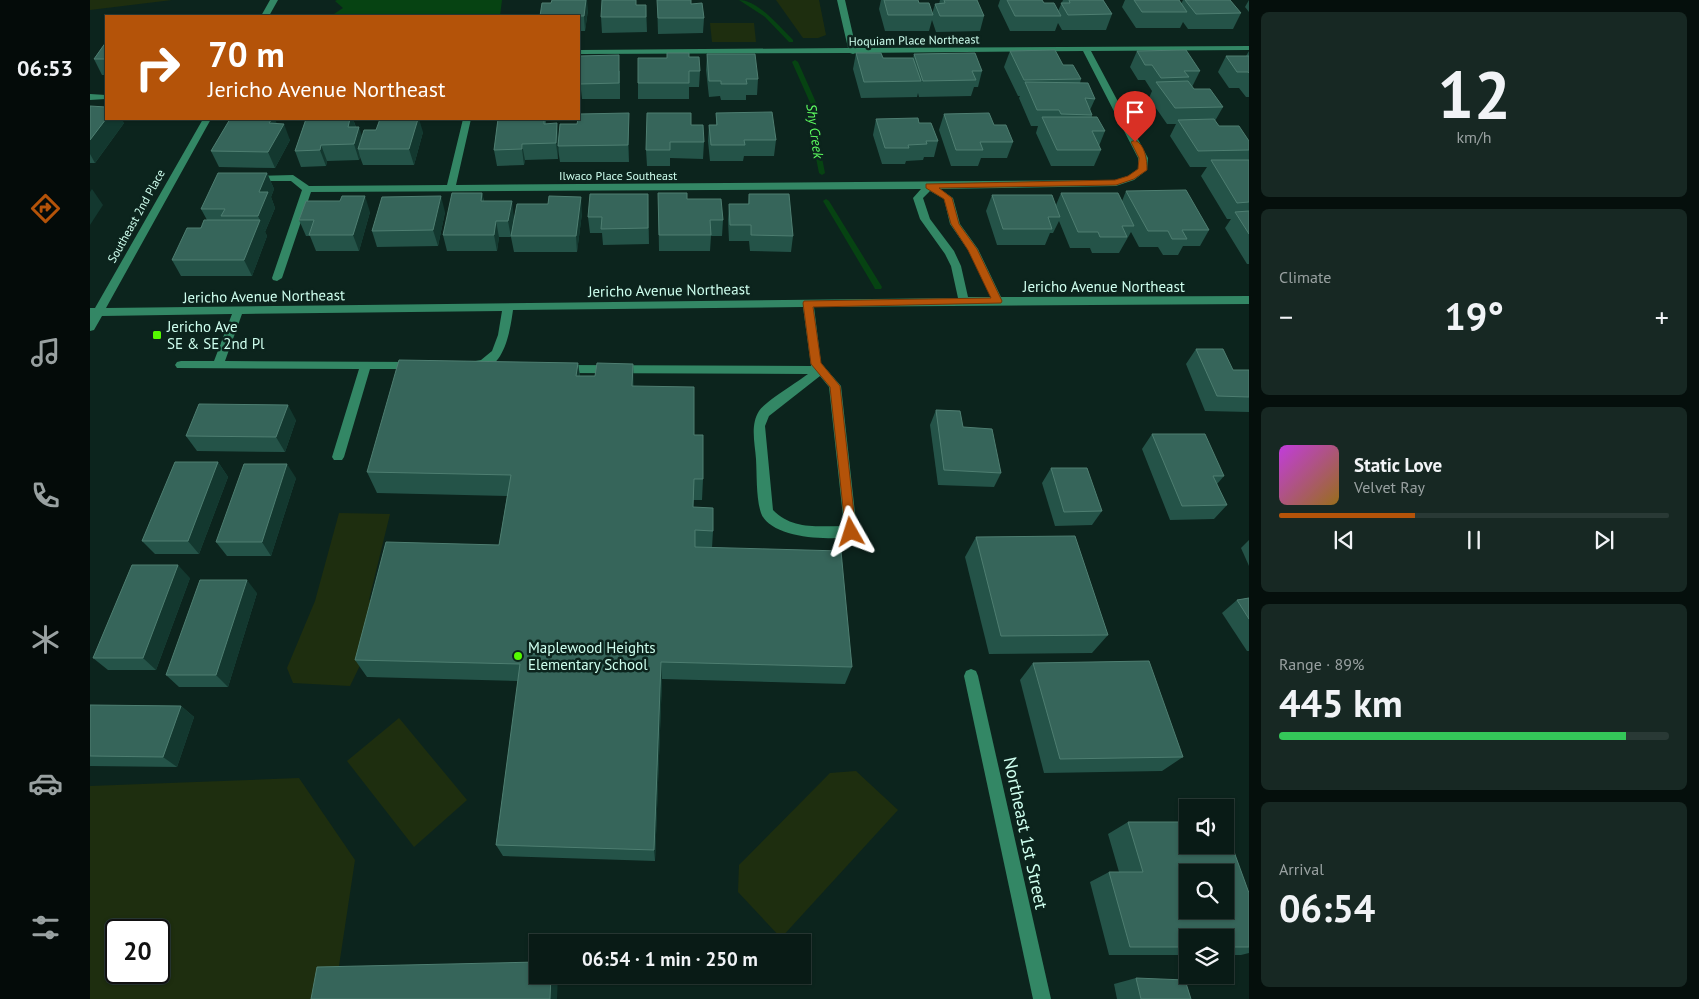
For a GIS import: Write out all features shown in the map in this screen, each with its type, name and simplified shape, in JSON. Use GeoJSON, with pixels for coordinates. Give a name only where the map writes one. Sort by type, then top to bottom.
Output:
{"type":"FeatureCollection","features":[{"type":"Feature","properties":{"kind":"street"},"geometry":{"type":"LineString","coordinates":[[266,15],[274,0]]}},
{"type":"Feature","properties":{"kind":"street"},"geometry":{"type":"LineString","coordinates":[[841,0],[853,52]]}},
{"type":"Feature","properties":{"kind":"street","name":"Hoquiam Place Northeast"},"geometry":{"type":"LineString","coordinates":[[580,52],[853,52],[1249,48]]}},
{"type":"Feature","properties":{"kind":"street","name":"Ilwaco Place Southeast"},"geometry":{"type":"LineString","coordinates":[[307,189],[929,186],[1116,183],[1131,178],[1142,170],[1143,158],[1086,50]]}},
{"type":"Feature","properties":{"kind":"street"},"geometry":{"type":"LineString","coordinates":[[90,97],[105,96]]}},
{"type":"Feature","properties":{"kind":"street","name":"Southeast 2nd Place"},"geometry":{"type":"LineString","coordinates":[[90,327],[94,313],[206,120]]}},
{"type":"Feature","properties":{"kind":"street"},"geometry":{"type":"LineString","coordinates":[[451,188],[467,120]]}},
{"type":"Feature","properties":{"kind":"street"},"geometry":{"type":"LineString","coordinates":[[246,178],[294,178],[307,189],[277,278]]}},
{"type":"Feature","properties":{"kind":"street"},"geometry":{"type":"LineString","coordinates":[[964,301],[956,266],[950,253],[925,219],[918,198],[929,186],[948,198],[955,224],[972,249],[998,301]]}},
{"type":"Feature","properties":{"kind":"street","name":"Jericho Avenue Northeast"},"geometry":{"type":"LineString","coordinates":[[94,313],[964,301],[1249,300]]}},
{"type":"Feature","properties":{"kind":"street"},"geometry":{"type":"LineString","coordinates":[[808,303],[816,364],[835,386],[851,532],[790,530],[773,521],[767,512],[759,426],[764,414],[821,370]]}},
{"type":"Feature","properties":{"kind":"street"},"geometry":{"type":"LineString","coordinates":[[460,365],[480,365],[495,362],[502,340],[508,308]]}},
{"type":"Feature","properties":{"kind":"street"},"geometry":{"type":"LineString","coordinates":[[218,365],[238,311]]}},
{"type":"Feature","properties":{"kind":"street"},"geometry":{"type":"LineString","coordinates":[[181,365],[423,365]]}},
{"type":"Feature","properties":{"kind":"street"},"geometry":{"type":"LineString","coordinates":[[338,457],[366,365]]}},
{"type":"Feature","properties":{"kind":"street"},"geometry":{"type":"LineString","coordinates":[[554,369],[821,370]]}},
{"type":"Feature","properties":{"kind":"street","name":"Northeast 1st Street"},"geometry":{"type":"LineString","coordinates":[[971,676],[1042,999]]}},
{"type":"Feature","properties":{"kind":"shaded area"},"geometry":{"type":"Polygon","coordinates":[[[90,0],[172,0],[90,10],[90,0]]]}},
{"type":"Feature","properties":{"kind":"shaded area"},"geometry":{"type":"Polygon","coordinates":[[[502,0],[500,15],[332,15],[343,8],[335,1],[502,0]]]}},
{"type":"Feature","properties":{"kind":"shaded area"},"geometry":{"type":"Polygon","coordinates":[[[776,0],[819,0],[826,35],[818,38],[803,38],[776,0]]]}},
{"type":"Feature","properties":{"kind":"shaded area"},"geometry":{"type":"Polygon","coordinates":[[[710,23],[754,23],[756,42],[712,42],[710,23]]]}},
{"type":"Feature","properties":{"kind":"shaded area"},"geometry":{"type":"Polygon","coordinates":[[[339,513],[390,514],[369,600],[381,600],[366,653],[350,686],[293,683],[287,668],[315,601],[339,513]]]}},
{"type":"Feature","properties":{"kind":"shaded area"},"geometry":{"type":"Polygon","coordinates":[[[399,718],[467,800],[414,847],[347,761],[399,718]]]}},
{"type":"Feature","properties":{"kind":"shaded area"},"geometry":{"type":"Polygon","coordinates":[[[856,771],[898,810],[785,934],[777,934],[738,892],[739,865],[830,773],[856,771]]]}},
{"type":"Feature","properties":{"kind":"shaded area"},"geometry":{"type":"Polygon","coordinates":[[[299,778],[355,860],[334,999],[90,999],[90,786],[299,778]]]}},
{"type":"Feature","properties":{"kind":"building"},"geometry":{"type":"Polygon","coordinates":[[[552,0],[586,0],[584,16],[540,15],[542,3],[551,3],[552,0]]]}},
{"type":"Feature","properties":{"kind":"building"},"geometry":{"type":"Polygon","coordinates":[[[602,0],[636,0],[636,5],[646,5],[646,17],[601,17],[602,0]]]}},
{"type":"Feature","properties":{"kind":"building"},"geometry":{"type":"Polygon","coordinates":[[[657,0],[691,0],[691,4],[702,3],[704,18],[658,18],[657,0]]]}},
{"type":"Feature","properties":{"kind":"building"},"geometry":{"type":"Polygon","coordinates":[[[884,0],[918,0],[919,3],[929,3],[933,15],[888,15],[884,0]]]}},
{"type":"Feature","properties":{"kind":"building"},"geometry":{"type":"Polygon","coordinates":[[[944,0],[977,0],[984,16],[940,16],[935,4],[945,3],[944,0]]]}},
{"type":"Feature","properties":{"kind":"building"},"geometry":{"type":"Polygon","coordinates":[[[1007,0],[1042,0],[1044,3],[1054,3],[1061,16],[1015,16],[1007,0]]]}},
{"type":"Feature","properties":{"kind":"building"},"geometry":{"type":"Polygon","coordinates":[[[1069,0],[1103,0],[1112,14],[1068,15],[1061,3],[1070,3],[1069,0]]]}},
{"type":"Feature","properties":{"kind":"building"},"geometry":{"type":"Polygon","coordinates":[[[1134,0],[1179,0],[1187,12],[1142,12],[1134,0]]]}},
{"type":"Feature","properties":{"kind":"building"},"geometry":{"type":"Polygon","coordinates":[[[1185,0],[1230,0],[1241,13],[1196,14],[1185,0]]]}},
{"type":"Feature","properties":{"kind":"building"},"geometry":{"type":"Polygon","coordinates":[[[105,43],[105,59],[94,59],[105,43]]]}},
{"type":"Feature","properties":{"kind":"building"},"geometry":{"type":"Polygon","coordinates":[[[1055,50],[1063,65],[1073,65],[1081,79],[1024,80],[1010,51],[1055,50]]]}},
{"type":"Feature","properties":{"kind":"building"},"geometry":{"type":"Polygon","coordinates":[[[1186,50],[1200,71],[1184,71],[1189,77],[1161,78],[1152,65],[1145,65],[1137,51],[1186,50]]]}},
{"type":"Feature","properties":{"kind":"building"},"geometry":{"type":"Polygon","coordinates":[[[667,53],[689,53],[689,57],[699,57],[700,71],[689,71],[689,83],[638,83],[638,58],[667,58],[667,53]]]}},
{"type":"Feature","properties":{"kind":"building"},"geometry":{"type":"Polygon","coordinates":[[[856,53],[881,53],[883,58],[913,58],[921,81],[864,82],[856,53]]]}},
{"type":"Feature","properties":{"kind":"building"},"geometry":{"type":"Polygon","coordinates":[[[975,53],[982,71],[972,71],[976,80],[923,81],[914,54],[975,53]]]}},
{"type":"Feature","properties":{"kind":"building"},"geometry":{"type":"Polygon","coordinates":[[[707,54],[755,54],[758,79],[746,79],[747,84],[721,84],[721,81],[709,81],[707,54]]]}},
{"type":"Feature","properties":{"kind":"building"},"geometry":{"type":"Polygon","coordinates":[[[619,55],[619,83],[580,84],[580,56],[619,55]]]}},
{"type":"Feature","properties":{"kind":"building"},"geometry":{"type":"Polygon","coordinates":[[[1226,56],[1249,56],[1249,73],[1237,72],[1226,56]]]}},
{"type":"Feature","properties":{"kind":"building"},"geometry":{"type":"Polygon","coordinates":[[[1188,81],[1194,89],[1210,89],[1223,107],[1175,108],[1156,82],[1188,81]]]}},
{"type":"Feature","properties":{"kind":"building"},"geometry":{"type":"Polygon","coordinates":[[[1025,82],[1088,83],[1095,99],[1085,98],[1092,115],[1061,114],[1059,110],[1037,110],[1025,82]]]}},
{"type":"Feature","properties":{"kind":"building"},"geometry":{"type":"Polygon","coordinates":[[[90,106],[105,107],[105,120],[90,140],[90,106]]]}},
{"type":"Feature","properties":{"kind":"building"},"geometry":{"type":"Polygon","coordinates":[[[772,112],[776,140],[744,140],[745,145],[711,145],[709,125],[717,125],[716,113],[772,112]]]}},
{"type":"Feature","properties":{"kind":"building"},"geometry":{"type":"Polygon","coordinates":[[[629,113],[628,145],[558,146],[560,124],[577,124],[578,120],[580,120],[580,114],[629,113]]]}},
{"type":"Feature","properties":{"kind":"building"},"geometry":{"type":"Polygon","coordinates":[[[647,113],[691,113],[691,125],[703,125],[704,142],[670,142],[670,150],[646,150],[647,113]]]}},
{"type":"Feature","properties":{"kind":"building"},"geometry":{"type":"Polygon","coordinates":[[[989,113],[994,125],[1006,125],[1013,142],[980,142],[983,150],[956,150],[944,114],[989,113]]]}},
{"type":"Feature","properties":{"kind":"building"},"geometry":{"type":"Polygon","coordinates":[[[1042,117],[1097,117],[1105,131],[1092,131],[1101,150],[1057,150],[1042,117]]]}},
{"type":"Feature","properties":{"kind":"building"},"geometry":{"type":"Polygon","coordinates":[[[918,118],[919,123],[931,123],[938,141],[926,141],[927,144],[908,145],[909,148],[885,148],[876,119],[918,118]]]}},
{"type":"Feature","properties":{"kind":"building"},"geometry":{"type":"Polygon","coordinates":[[[1214,119],[1219,126],[1239,126],[1249,141],[1249,150],[1198,151],[1178,120],[1214,119]]]}},
{"type":"Feature","properties":{"kind":"building"},"geometry":{"type":"Polygon","coordinates":[[[229,120],[271,120],[269,123],[284,124],[268,152],[211,151],[229,120]]]}},
{"type":"Feature","properties":{"kind":"building"},"geometry":{"type":"Polygon","coordinates":[[[306,120],[350,120],[348,127],[359,127],[354,144],[321,145],[320,150],[295,151],[306,120]]]}},
{"type":"Feature","properties":{"kind":"building"},"geometry":{"type":"Polygon","coordinates":[[[380,120],[418,120],[409,149],[358,149],[364,130],[376,130],[380,120]]]}},
{"type":"Feature","properties":{"kind":"building"},"geometry":{"type":"Polygon","coordinates":[[[498,120],[544,120],[544,124],[557,123],[556,143],[522,144],[522,149],[494,150],[498,120]]]}},
{"type":"Feature","properties":{"kind":"building"},"geometry":{"type":"Polygon","coordinates":[[[1211,160],[1249,160],[1249,202],[1237,203],[1211,160]]]}},
{"type":"Feature","properties":{"kind":"building"},"geometry":{"type":"Polygon","coordinates":[[[218,173],[267,173],[259,192],[268,192],[258,216],[221,216],[225,209],[201,209],[218,173]]]}},
{"type":"Feature","properties":{"kind":"building"},"geometry":{"type":"Polygon","coordinates":[[[1186,190],[1209,230],[1182,230],[1187,239],[1172,239],[1168,231],[1148,231],[1126,191],[1186,190]]]}},
{"type":"Feature","properties":{"kind":"building"},"geometry":{"type":"Polygon","coordinates":[[[452,193],[482,193],[481,201],[512,201],[508,221],[496,221],[494,235],[443,235],[452,193]]]}},
{"type":"Feature","properties":{"kind":"building"},"geometry":{"type":"Polygon","coordinates":[[[658,193],[687,193],[687,199],[721,199],[723,220],[710,220],[711,235],[659,235],[658,193]]]}},
{"type":"Feature","properties":{"kind":"building"},"geometry":{"type":"Polygon","coordinates":[[[1061,193],[1118,193],[1134,226],[1122,226],[1127,237],[1100,237],[1098,232],[1078,232],[1061,193]]]}},
{"type":"Feature","properties":{"kind":"building"},"geometry":{"type":"Polygon","coordinates":[[[590,194],[648,194],[648,228],[601,229],[602,217],[588,217],[590,194]]]}},
{"type":"Feature","properties":{"kind":"building"},"geometry":{"type":"Polygon","coordinates":[[[749,194],[789,194],[793,236],[751,235],[751,225],[730,225],[729,204],[749,204],[749,194]]]}},
{"type":"Feature","properties":{"kind":"building"},"geometry":{"type":"Polygon","coordinates":[[[992,195],[1052,195],[1060,217],[1048,217],[1052,229],[1003,229],[992,195]]]}},
{"type":"Feature","properties":{"kind":"building"},"geometry":{"type":"Polygon","coordinates":[[[342,196],[365,196],[353,235],[309,235],[314,220],[299,220],[306,201],[340,201],[342,196]]]}},
{"type":"Feature","properties":{"kind":"building"},"geometry":{"type":"Polygon","coordinates":[[[441,196],[433,230],[372,231],[382,197],[441,196]]]}},
{"type":"Feature","properties":{"kind":"building"},"geometry":{"type":"Polygon","coordinates":[[[549,196],[581,197],[576,236],[511,236],[517,204],[548,204],[549,196]]]}},
{"type":"Feature","properties":{"kind":"building"},"geometry":{"type":"Polygon","coordinates":[[[1249,211],[1249,234],[1235,212],[1249,211]]]}},
{"type":"Feature","properties":{"kind":"building"},"geometry":{"type":"Polygon","coordinates":[[[204,220],[260,220],[244,260],[172,260],[187,228],[201,228],[204,220]]]}},
{"type":"Feature","properties":{"kind":"building"},"geometry":{"type":"Polygon","coordinates":[[[1196,349],[1223,349],[1233,370],[1249,370],[1249,397],[1217,396],[1196,349]]]}},
{"type":"Feature","properties":{"kind":"building"},"geometry":{"type":"Polygon","coordinates":[[[399,360],[578,363],[576,376],[595,376],[597,363],[633,364],[632,386],[694,387],[694,435],[703,435],[703,479],[694,479],[693,507],[713,508],[713,531],[695,530],[695,547],[841,551],[852,667],[661,662],[654,850],[496,845],[520,664],[355,660],[386,542],[499,545],[511,475],[367,472],[399,360]]]}},
{"type":"Feature","properties":{"kind":"building"},"geometry":{"type":"Polygon","coordinates":[[[199,404],[288,405],[276,437],[186,436],[199,404]]]}},
{"type":"Feature","properties":{"kind":"building"},"geometry":{"type":"Polygon","coordinates":[[[936,410],[960,411],[963,427],[992,429],[1001,473],[944,470],[936,410]]]}},
{"type":"Feature","properties":{"kind":"building"},"geometry":{"type":"Polygon","coordinates":[[[1152,434],[1205,434],[1224,476],[1213,476],[1227,505],[1182,506],[1152,434]]]}},
{"type":"Feature","properties":{"kind":"building"},"geometry":{"type":"Polygon","coordinates":[[[175,462],[218,462],[188,541],[142,541],[175,462]]]}},
{"type":"Feature","properties":{"kind":"building"},"geometry":{"type":"Polygon","coordinates":[[[244,464],[287,464],[262,542],[216,542],[244,464]]]}},
{"type":"Feature","properties":{"kind":"building"},"geometry":{"type":"Polygon","coordinates":[[[1051,468],[1087,468],[1102,511],[1064,512],[1051,468]]]}},
{"type":"Feature","properties":{"kind":"building"},"geometry":{"type":"Polygon","coordinates":[[[1075,536],[1108,635],[1001,636],[976,537],[1075,536]]]}},
{"type":"Feature","properties":{"kind":"building"},"geometry":{"type":"Polygon","coordinates":[[[132,565],[178,565],[143,658],[93,658],[132,565]]]}},
{"type":"Feature","properties":{"kind":"building"},"geometry":{"type":"Polygon","coordinates":[[[200,580],[247,580],[216,675],[166,675],[200,580]]]}},
{"type":"Feature","properties":{"kind":"building"},"geometry":{"type":"Polygon","coordinates":[[[1249,598],[1249,619],[1237,600],[1249,598]]]}},
{"type":"Feature","properties":{"kind":"building"},"geometry":{"type":"Polygon","coordinates":[[[1149,661],[1183,757],[1060,759],[1033,663],[1149,661]]]}},
{"type":"Feature","properties":{"kind":"building"},"geometry":{"type":"Polygon","coordinates":[[[90,705],[181,706],[163,757],[90,756],[90,705]]]}},
{"type":"Feature","properties":{"kind":"building"},"geometry":{"type":"Polygon","coordinates":[[[1128,822],[1179,822],[1179,854],[1234,854],[1234,852],[1249,893],[1249,947],[1234,947],[1234,929],[1179,929],[1179,947],[1130,947],[1109,872],[1143,872],[1128,822]]]}},
{"type":"Feature","properties":{"kind":"building"},"geometry":{"type":"Polygon","coordinates":[[[529,962],[529,984],[551,984],[550,999],[311,999],[317,967],[529,962]]]}},
{"type":"Feature","properties":{"kind":"building"},"geometry":{"type":"Polygon","coordinates":[[[1136,978],[1179,980],[1179,984],[1186,984],[1191,999],[1141,999],[1136,978]]]}},
{"type":"Feature","properties":{"kind":"waterway","name":"Shy Creek"},"geometry":{"type":"LineString","coordinates":[[742,0],[767,16],[791,41]]}},
{"type":"Feature","properties":{"kind":"waterway","name":"Shy Creek"},"geometry":{"type":"LineString","coordinates":[[795,62],[815,107],[813,128],[822,173]]}},
{"type":"Feature","properties":{"kind":"waterway","name":"Shy Creek"},"geometry":{"type":"LineString","coordinates":[[826,201],[878,287]]}},
{"type":"Feature","properties":{"kind":"place","name":"Jericho Ave SE & SE 2nd Pl"},"geometry":{"type":"Point","coordinates":[157,335]}},
{"type":"Feature","properties":{"kind":"place","name":"Maplewood Heights Elementary School"},"geometry":{"type":"Point","coordinates":[518,656]}},
{"type":"Feature","properties":{"kind":"route"},"geometry":{"type":"LineString","coordinates":[[851,532],[835,386],[816,364],[808,303],[998,301],[972,249],[955,224],[948,198],[929,186],[1116,183],[1131,178],[1142,170],[1143,158],[1135,142]]}}]}
